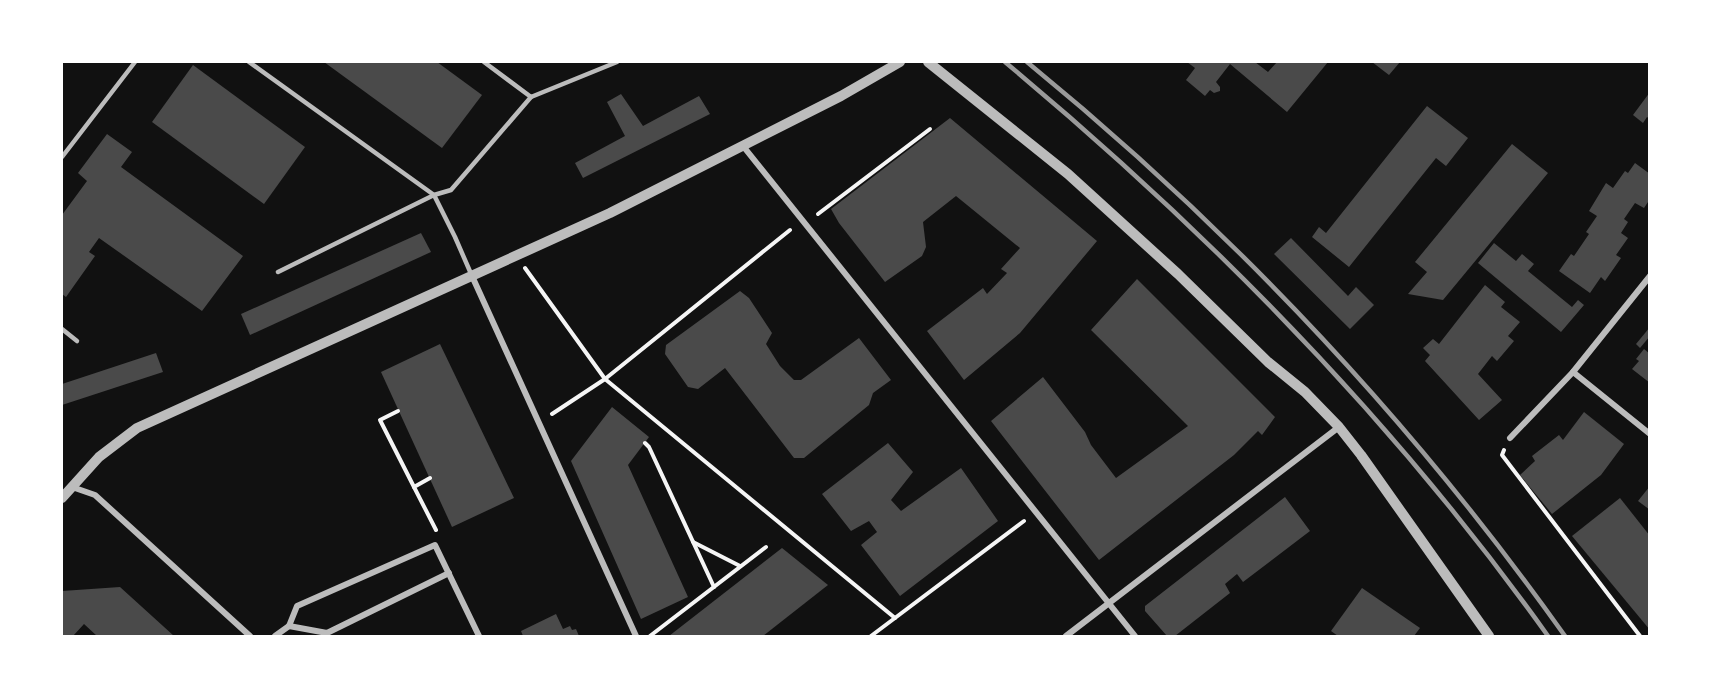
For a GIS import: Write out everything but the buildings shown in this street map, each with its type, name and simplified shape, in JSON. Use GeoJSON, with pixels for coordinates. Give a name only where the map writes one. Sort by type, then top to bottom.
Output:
{"type":"FeatureCollection","features":[{"type":"Feature","properties":{"kind":"street"},"geometry":{"type":"LineString","coordinates":[[62,498],[99,457],[137,428],[610,213],[841,96],[900,62]]}},
{"type":"Feature","properties":{"kind":"street"},"geometry":{"type":"LineString","coordinates":[[928,62],[1068,174],[1178,274],[1268,362],[1305,392],[1361,454],[1489,636]]}},
{"type":"Feature","properties":{"kind":"street"},"geometry":{"type":"LineString","coordinates":[[743,146],[1107,604],[1135,636]]}},
{"type":"Feature","properties":{"kind":"street"},"geometry":{"type":"LineString","coordinates":[[472,276],[636,636]]}},
{"type":"Feature","properties":{"kind":"street"},"geometry":{"type":"LineString","coordinates":[[1510,438],[1574,372],[1650,276]]}},
{"type":"Feature","properties":{"kind":"street"},"geometry":{"type":"LineString","coordinates":[[1574,372],[1650,434]]}},
{"type":"Feature","properties":{"kind":"street"},"geometry":{"type":"LineString","coordinates":[[1066,636],[1339,427]]}},
{"type":"Feature","properties":{"kind":"street"},"geometry":{"type":"LineString","coordinates":[[72,487],[95,495],[250,636]]}},
{"type":"Feature","properties":{"kind":"street"},"geometry":{"type":"LineString","coordinates":[[275,636],[289,626],[297,606],[435,545],[479,636]]}},
{"type":"Feature","properties":{"kind":"street"},"geometry":{"type":"LineString","coordinates":[[289,626],[327,633],[449,573]]}},
{"type":"Feature","properties":{"kind":"lane"},"geometry":{"type":"LineString","coordinates":[[62,157],[135,62]]}},
{"type":"Feature","properties":{"kind":"lane"},"geometry":{"type":"LineString","coordinates":[[249,62],[434,195],[472,276]]}},
{"type":"Feature","properties":{"kind":"lane"},"geometry":{"type":"LineString","coordinates":[[483,62],[531,97]]}},
{"type":"Feature","properties":{"kind":"lane"},"geometry":{"type":"LineString","coordinates":[[278,272],[434,195],[450,190],[531,97],[617,62]]}},
{"type":"Feature","properties":{"kind":"lane"},"geometry":{"type":"LineString","coordinates":[[62,329],[77,341]]}},
{"type":"Feature","properties":{"kind":"path"},"geometry":{"type":"LineString","coordinates":[[539,423],[604,379],[804,222],[930,129]]}},
{"type":"Feature","properties":{"kind":"path"},"geometry":{"type":"LineString","coordinates":[[516,256],[604,379],[895,618]]}},
{"type":"Feature","properties":{"kind":"path"},"geometry":{"type":"LineString","coordinates":[[399,411],[380,420],[414,487]]}},
{"type":"Feature","properties":{"kind":"path"},"geometry":{"type":"LineString","coordinates":[[1510,438],[1502,455],[1640,636]]}},
{"type":"Feature","properties":{"kind":"path"},"geometry":{"type":"LineString","coordinates":[[645,443],[649,447],[714,587]]}},
{"type":"Feature","properties":{"kind":"path"},"geometry":{"type":"LineString","coordinates":[[871,636],[1035,513]]}},
{"type":"Feature","properties":{"kind":"path"},"geometry":{"type":"LineString","coordinates":[[693,542],[740,566]]}},
{"type":"Feature","properties":{"kind":"path"},"geometry":{"type":"LineString","coordinates":[[650,636],[766,547]]}},
{"type":"Feature","properties":{"kind":"railway"},"geometry":{"type":"LineString","coordinates":[[1005,62],[1154,193],[1295,331],[1427,479],[1489,556],[1548,636]]}},
{"type":"Feature","properties":{"kind":"railway"},"geometry":{"type":"LineString","coordinates":[[1027,62],[1175,192],[1315,331],[1382,404],[1445,479],[1507,557],[1565,636]]}}]}
